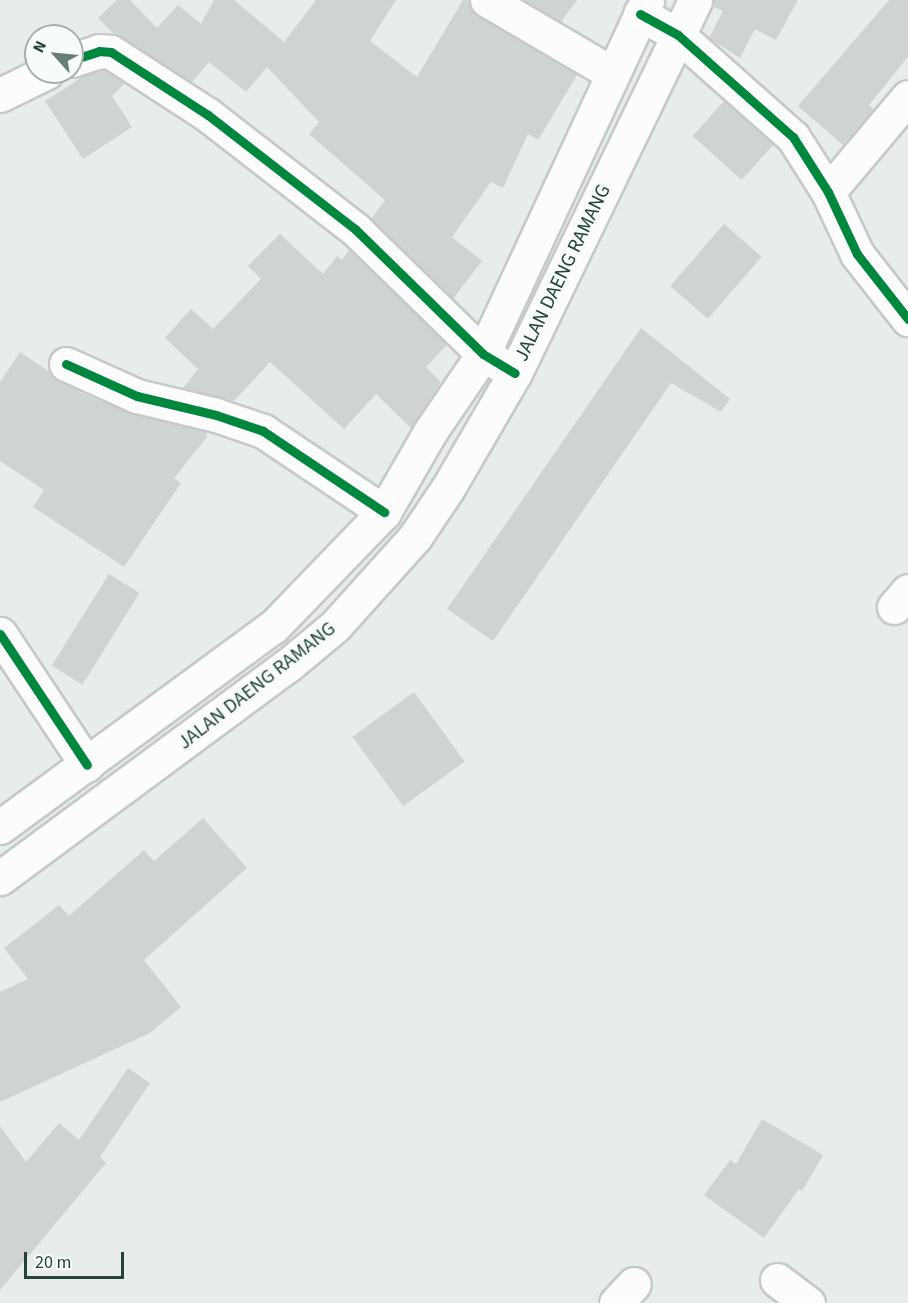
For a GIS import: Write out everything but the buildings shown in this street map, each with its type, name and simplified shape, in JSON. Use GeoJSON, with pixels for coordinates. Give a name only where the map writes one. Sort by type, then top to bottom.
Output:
{"type":"FeatureCollection","features":[{"type":"Feature","properties":{"kind":"main road"},"geometry":{"type":"LineString","coordinates":[[487,0],[614,74]]}},
{"type":"Feature","properties":{"kind":"main road","name":"JALAN DAENG RAMANG"},"geometry":{"type":"LineString","coordinates":[[0,878],[287,666],[335,626],[415,537],[448,488],[515,373],[695,0]]}},
{"type":"Feature","properties":{"kind":"main road"},"geometry":{"type":"LineString","coordinates":[[644,7],[792,137],[828,192],[857,254],[908,319]]}},
{"type":"Feature","properties":{"kind":"main road","name":"JALAN DAENG RAMANG"},"geometry":{"type":"LineString","coordinates":[[0,827],[274,626],[384,512],[429,432],[483,354],[644,7]]}},
{"type":"Feature","properties":{"kind":"main road"},"geometry":{"type":"LineString","coordinates":[[84,56],[99,51],[111,52],[208,115],[355,230],[483,354],[515,373]]}},
{"type":"Feature","properties":{"kind":"main road"},"geometry":{"type":"LineString","coordinates":[[0,95],[24,83]]}},
{"type":"Feature","properties":{"kind":"main road"},"geometry":{"type":"LineString","coordinates":[[828,192],[908,97]]}},
{"type":"Feature","properties":{"kind":"main road"},"geometry":{"type":"LineString","coordinates":[[66,364],[137,396],[216,415],[263,432],[384,512],[415,537]]}},
{"type":"Feature","properties":{"kind":"main road"},"geometry":{"type":"LineString","coordinates":[[0,634],[87,765]]}},
{"type":"Feature","properties":{"kind":"main road"},"geometry":{"type":"LineString","coordinates":[[777,1280],[808,1303]]}},
{"type":"Feature","properties":{"kind":"cycle path"},"geometry":{"type":"LineString","coordinates":[[640,14],[678,35],[793,137],[828,192],[857,254],[908,319]]}},
{"type":"Feature","properties":{"kind":"cycle path"},"geometry":{"type":"LineString","coordinates":[[84,56],[99,51],[111,52],[208,115],[355,229],[483,354],[515,373]]}},
{"type":"Feature","properties":{"kind":"cycle path"},"geometry":{"type":"LineString","coordinates":[[66,364],[137,396],[216,415],[263,431],[384,512]]}},
{"type":"Feature","properties":{"kind":"cycle path"},"geometry":{"type":"LineString","coordinates":[[0,634],[87,765]]}}]}
